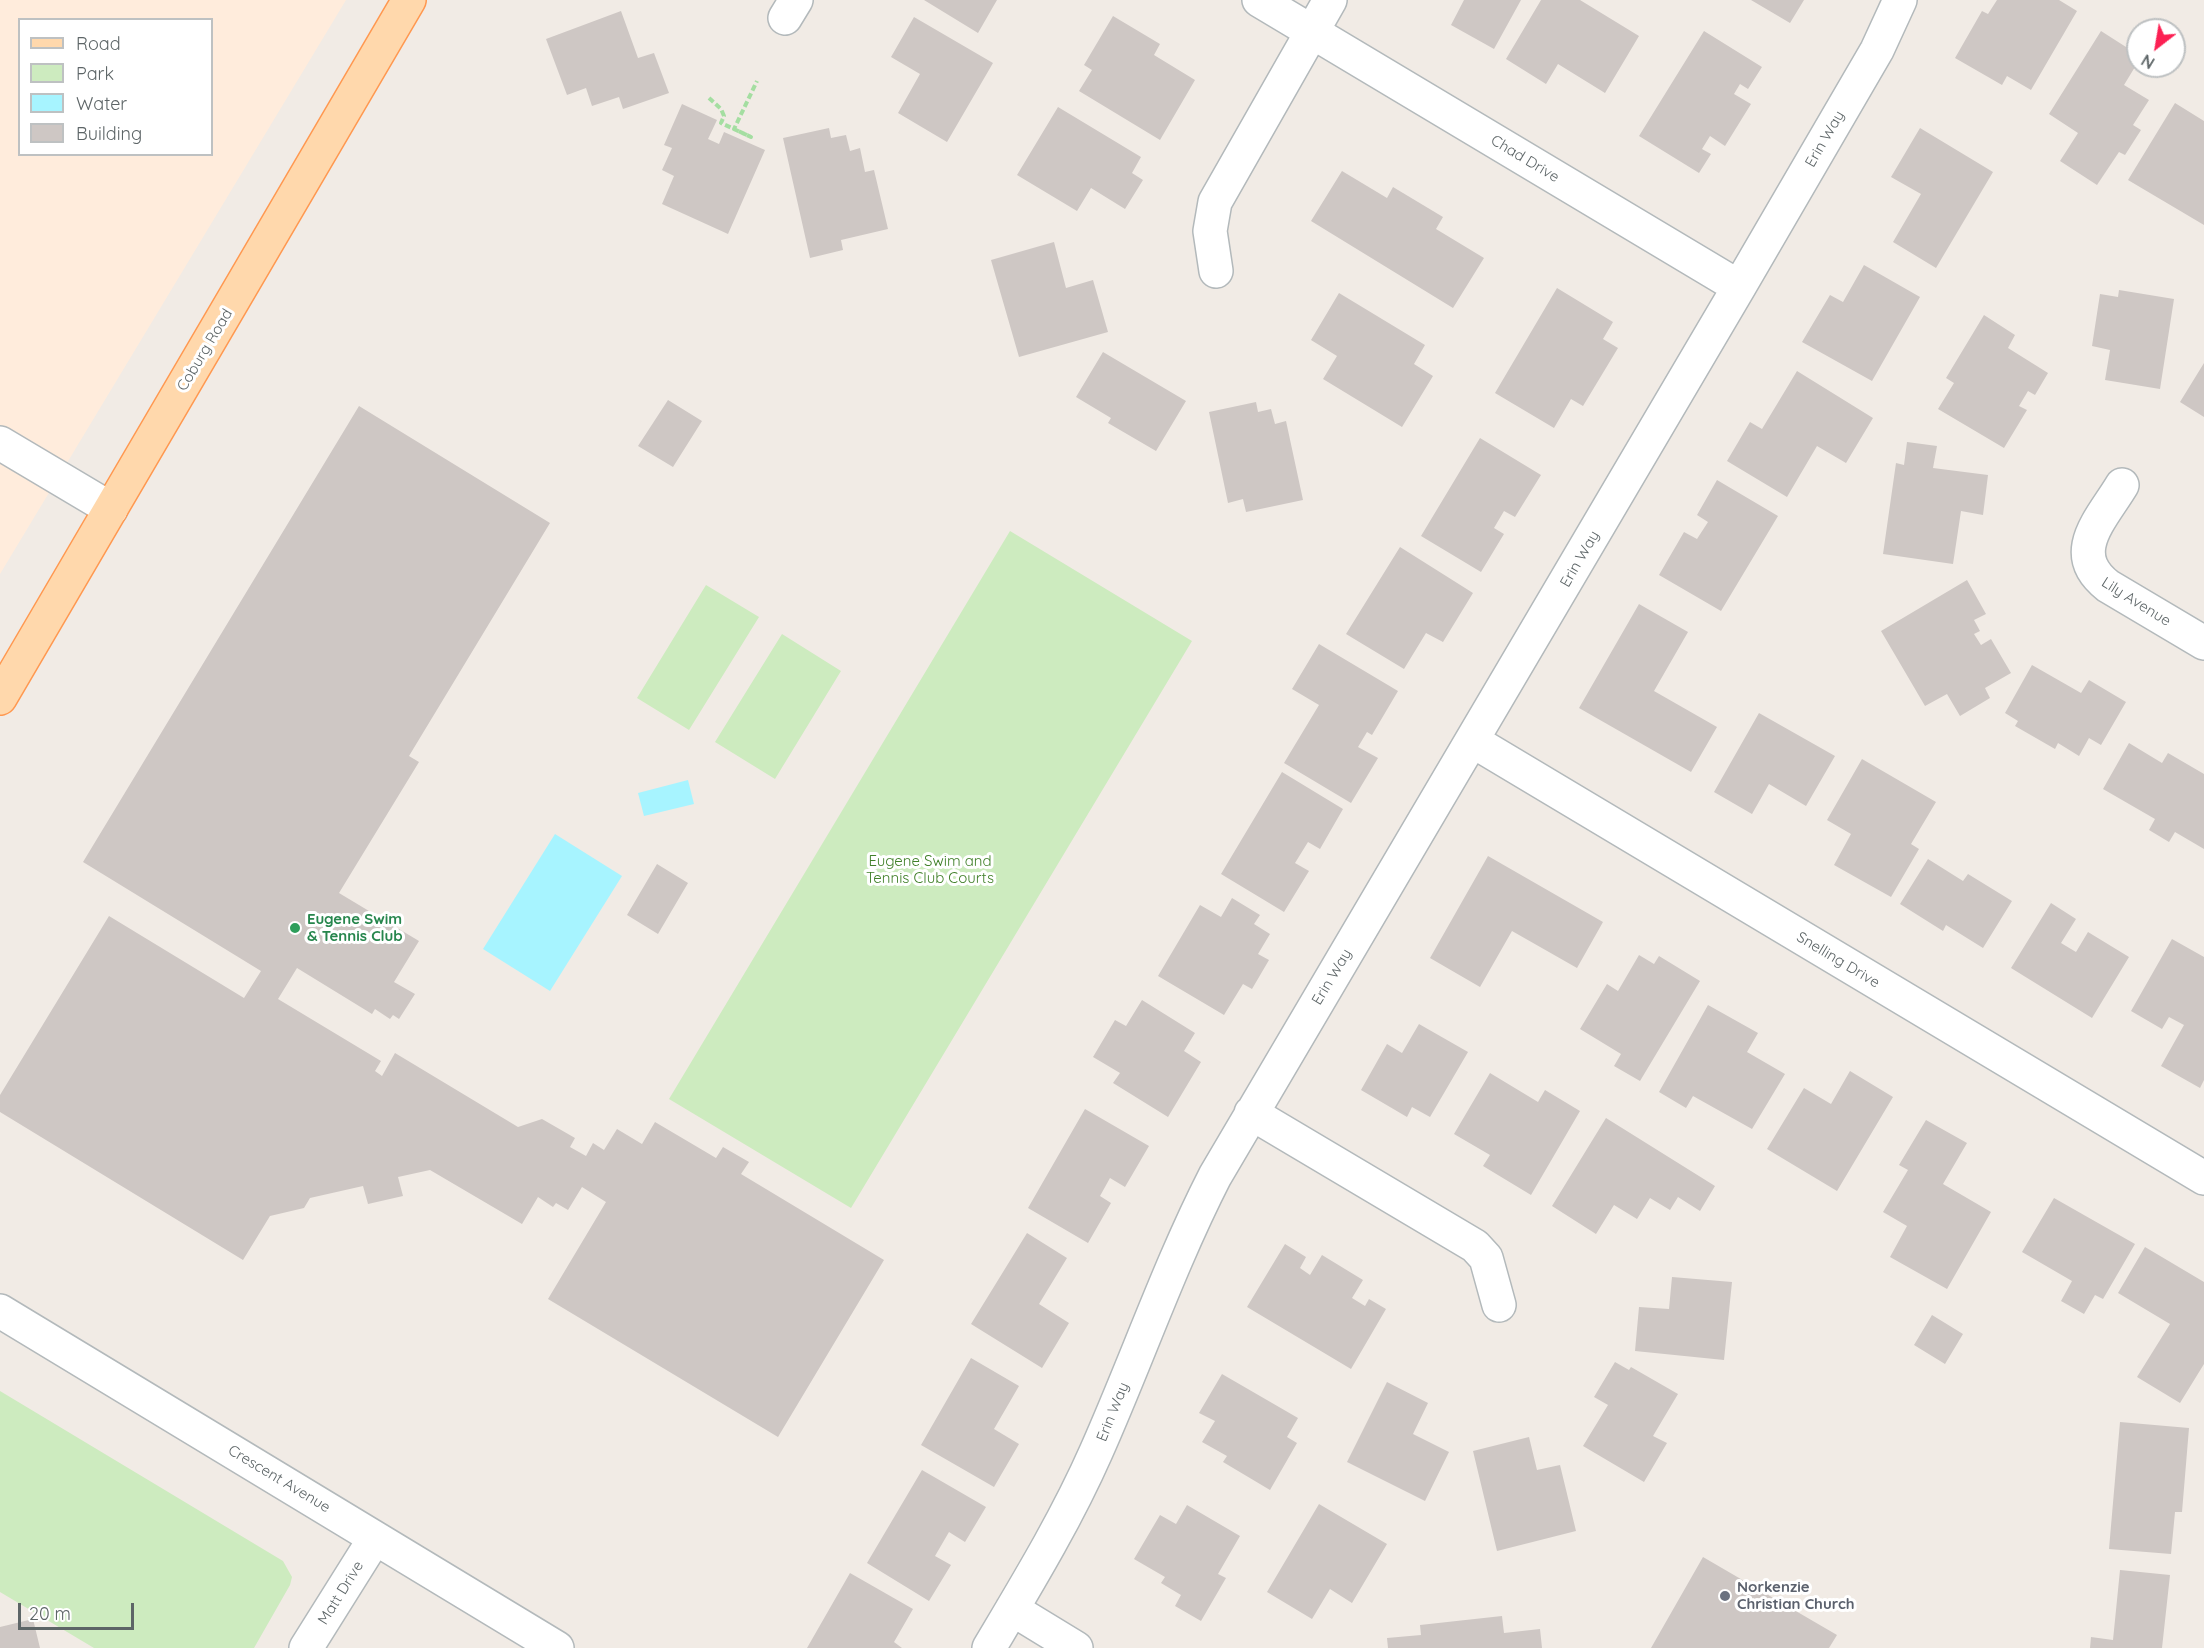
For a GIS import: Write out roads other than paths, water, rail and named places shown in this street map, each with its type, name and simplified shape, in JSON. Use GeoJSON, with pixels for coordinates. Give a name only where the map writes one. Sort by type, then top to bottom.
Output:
{"type":"FeatureCollection","features":[{"type":"Feature","properties":{"kind":"main road","name":"Coburg Road"},"geometry":{"type":"LineString","coordinates":[[0,699],[409,0]]}},
{"type":"Feature","properties":{"kind":"street","name":"Chad Drive"},"geometry":{"type":"LineString","coordinates":[[1259,0],[1739,287]]}},
{"type":"Feature","properties":{"kind":"street"},"geometry":{"type":"LineString","coordinates":[[1216,271],[1210,231],[1215,202],[1330,0]]}},
{"type":"Feature","properties":{"kind":"street","name":"Erin Way"},"geometry":{"type":"LineString","coordinates":[[989,1648],[1012,1610],[1095,1455],[1178,1250],[1215,1176],[1739,287],[1877,50],[1900,0]]}},
{"type":"Feature","properties":{"kind":"street"},"geometry":{"type":"LineString","coordinates":[[0,443],[111,509]]}},
{"type":"Feature","properties":{"kind":"street","name":"Lily Avenue"},"geometry":{"type":"LineString","coordinates":[[2122,485],[2092,537],[2086,552],[2088,564],[2095,576],[2108,586],[2204,643]]}},
{"type":"Feature","properties":{"kind":"street","name":"Snelling Drive"},"geometry":{"type":"LineString","coordinates":[[1473,741],[2204,1179]]}},
{"type":"Feature","properties":{"kind":"street"},"geometry":{"type":"LineString","coordinates":[[1251,1113],[1475,1246],[1486,1258],[1499,1305]]}},
{"type":"Feature","properties":{"kind":"street","name":"Crescent Avenue"},"geometry":{"type":"LineString","coordinates":[[0,1311],[557,1648]]}},
{"type":"Feature","properties":{"kind":"street","name":"Matt Drive"},"geometry":{"type":"LineString","coordinates":[[306,1648],[375,1538]]}},
{"type":"Feature","properties":{"kind":"street"},"geometry":{"type":"LineString","coordinates":[[1012,1610],[1077,1648]]}},
{"type":"Feature","properties":{"kind":"water"},"geometry":{"type":"Polygon","coordinates":[[[688,780],[694,804],[644,816],[638,793],[688,780]]]}},
{"type":"Feature","properties":{"kind":"water"},"geometry":{"type":"Polygon","coordinates":[[[555,834],[622,876],[550,991],[483,949],[555,834]]]}},
{"type":"Feature","properties":{"kind":"place","name":"Eugene Swim & Tennis Club"},"geometry":{"type":"Point","coordinates":[295,928]}},
{"type":"Feature","properties":{"kind":"place","name":"Norkenzie Christian Church"},"geometry":{"type":"Point","coordinates":[1725,1596]}},
{"type":"Feature","properties":{"kind":"park label","name":"Eugene Swim and Tennis Club Courts"},"geometry":{"type":"Point","coordinates":[930,870]}}]}
